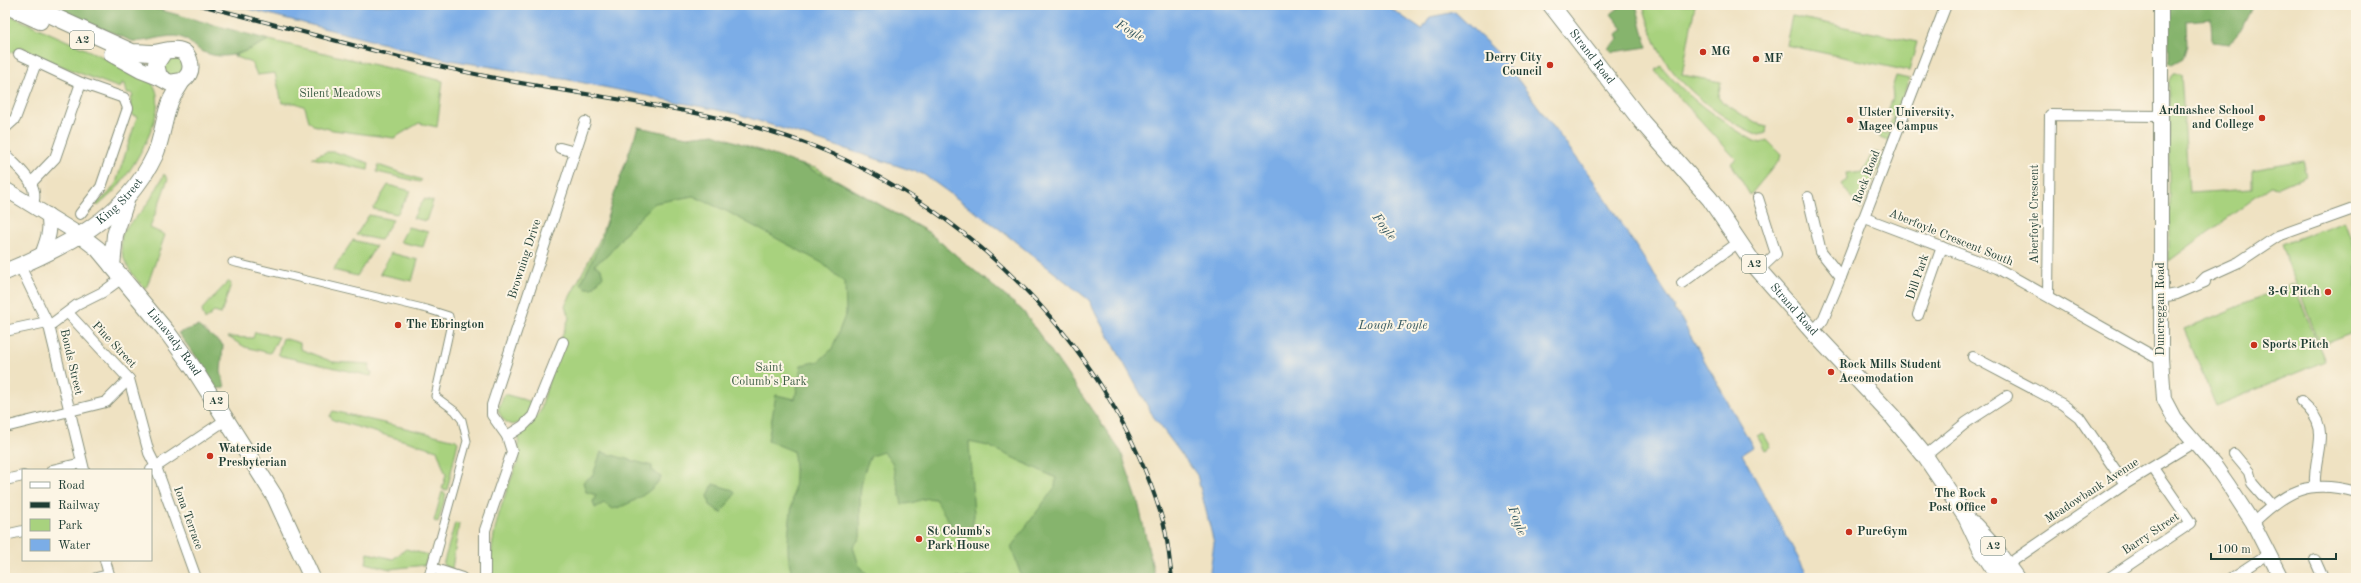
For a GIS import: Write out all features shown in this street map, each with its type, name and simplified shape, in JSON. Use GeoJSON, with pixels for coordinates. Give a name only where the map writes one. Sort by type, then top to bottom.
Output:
{"type":"FeatureCollection","features":[{"type":"Feature","properties":{"kind":"highway","name":"A2"},"geometry":{"type":"LineString","coordinates":[[5,5],[170,84],[182,82],[191,69],[188,56],[176,49],[164,52],[132,52],[29,5]]}},
{"type":"Feature","properties":{"kind":"highway","name":"Strand Road"},"geometry":{"type":"LineString","coordinates":[[1550,5],[1642,122],[1710,200],[1759,270],[1813,332],[1892,416],[1925,456],[1966,517],[1981,549],[2007,574]]}},
{"type":"Feature","properties":{"kind":"highway"},"geometry":{"type":"LineString","coordinates":[[164,52],[156,64],[169,104]]}},
{"type":"Feature","properties":{"kind":"highway","name":"King Street"},"geometry":{"type":"LineString","coordinates":[[5,272],[20,266],[80,235],[102,221],[127,197],[143,178],[157,150],[169,104],[182,82]]}},
{"type":"Feature","properties":{"kind":"highway"},"geometry":{"type":"LineString","coordinates":[[117,272],[115,235],[127,197]]}},
{"type":"Feature","properties":{"kind":"highway","name":"A2"},"geometry":{"type":"LineString","coordinates":[[80,235],[98,249],[117,272]]}},
{"type":"Feature","properties":{"kind":"highway","name":"Limavady Road"},"geometry":{"type":"LineString","coordinates":[[117,272],[167,332],[227,419],[275,497],[294,534],[312,578]]}},
{"type":"Feature","properties":{"kind":"highway","name":"Limavady Road"},"geometry":{"type":"LineString","coordinates":[[294,534],[306,578]]}},
{"type":"Feature","properties":{"kind":"main road","name":"Duncreggan Road"},"geometry":{"type":"LineString","coordinates":[[2161,5],[2161,358],[2164,399],[2174,418],[2215,466],[2253,523],[2280,578]]}},
{"type":"Feature","properties":{"kind":"main road"},"geometry":{"type":"LineString","coordinates":[[5,189],[80,235]]}},
{"type":"Feature","properties":{"kind":"main road"},"geometry":{"type":"LineString","coordinates":[[42,255],[48,238],[50,224],[48,215]]}},
{"type":"Feature","properties":{"kind":"street","name":"Rock Road"},"geometry":{"type":"LineString","coordinates":[[1813,332],[1823,320],[1865,218],[1946,5]]}},
{"type":"Feature","properties":{"kind":"street"},"geometry":{"type":"LineString","coordinates":[[18,54],[81,83],[124,98],[128,108],[101,187],[80,214]]}},
{"type":"Feature","properties":{"kind":"street"},"geometry":{"type":"LineString","coordinates":[[5,128],[15,118],[36,63]]}},
{"type":"Feature","properties":{"kind":"street"},"geometry":{"type":"LineString","coordinates":[[31,183],[55,158],[81,83]]}},
{"type":"Feature","properties":{"kind":"street","name":"Aberfoyle Crescent"},"geometry":{"type":"LineString","coordinates":[[2048,296],[2050,115],[2161,116]]}},
{"type":"Feature","properties":{"kind":"street","name":"Browning Drive"},"geometry":{"type":"LineString","coordinates":[[507,436],[492,415],[492,405],[585,122]]}},
{"type":"Feature","properties":{"kind":"street"},"geometry":{"type":"LineString","coordinates":[[560,148],[575,152]]}},
{"type":"Feature","properties":{"kind":"street"},"geometry":{"type":"LineString","coordinates":[[5,154],[31,183],[35,196],[32,206]]}},
{"type":"Feature","properties":{"kind":"street"},"geometry":{"type":"LineString","coordinates":[[1808,197],[1821,252],[1841,277]]}},
{"type":"Feature","properties":{"kind":"street"},"geometry":{"type":"LineString","coordinates":[[1758,198],[1776,254],[1759,270]]}},
{"type":"Feature","properties":{"kind":"street"},"geometry":{"type":"LineString","coordinates":[[2162,297],[2177,294],[2228,271],[2233,265],[2278,236],[2356,208]]}},
{"type":"Feature","properties":{"kind":"street","name":"Aberfoyle Crescent South"},"geometry":{"type":"LineString","coordinates":[[1865,218],[1997,268],[2048,296]]}},
{"type":"Feature","properties":{"kind":"street"},"geometry":{"type":"LineString","coordinates":[[1682,283],[1739,242]]}},
{"type":"Feature","properties":{"kind":"street","name":"Dill Park"},"geometry":{"type":"LineString","coordinates":[[1918,315],[1942,247]]}},
{"type":"Feature","properties":{"kind":"street"},"geometry":{"type":"LineString","coordinates":[[232,262],[427,309],[449,316],[450,328],[435,396],[459,415],[467,441],[431,573],[462,578]]}},
{"type":"Feature","properties":{"kind":"street","name":"Bonds Street"},"geometry":{"type":"LineString","coordinates":[[20,266],[48,324],[83,467]]}},
{"type":"Feature","properties":{"kind":"street"},"geometry":{"type":"LineString","coordinates":[[5,331],[48,324],[68,313],[76,305],[103,292],[117,272]]}},
{"type":"Feature","properties":{"kind":"street"},"geometry":{"type":"LineString","coordinates":[[2048,296],[2155,357],[2161,358]]}},
{"type":"Feature","properties":{"kind":"street","name":"Pine Street"},"geometry":{"type":"LineString","coordinates":[[68,313],[129,379],[154,469]]}},
{"type":"Feature","properties":{"kind":"street"},"geometry":{"type":"LineString","coordinates":[[485,578],[485,530],[512,452],[507,436],[523,426],[533,416],[563,342]]}},
{"type":"Feature","properties":{"kind":"street"},"geometry":{"type":"LineString","coordinates":[[1973,358],[2062,404],[2079,417],[2125,484]]}},
{"type":"Feature","properties":{"kind":"street"},"geometry":{"type":"LineString","coordinates":[[5,427],[106,402],[129,379]]}},
{"type":"Feature","properties":{"kind":"street"},"geometry":{"type":"LineString","coordinates":[[1925,456],[1967,422],[2007,396]]}},
{"type":"Feature","properties":{"kind":"street"},"geometry":{"type":"LineString","coordinates":[[2301,401],[2308,407],[2321,427],[2320,443],[2315,465],[2315,485]]}},
{"type":"Feature","properties":{"kind":"street"},"geometry":{"type":"LineString","coordinates":[[154,469],[227,419]]}},
{"type":"Feature","properties":{"kind":"street","name":"Meadowbank Avenue"},"geometry":{"type":"LineString","coordinates":[[2007,574],[2125,484],[2194,442]]}},
{"type":"Feature","properties":{"kind":"street"},"geometry":{"type":"LineString","coordinates":[[2234,454],[2249,472],[2252,483],[2271,505]]}},
{"type":"Feature","properties":{"kind":"street"},"geometry":{"type":"LineString","coordinates":[[62,469],[83,467]]}},
{"type":"Feature","properties":{"kind":"street","name":"Barry Street"},"geometry":{"type":"LineString","coordinates":[[2109,578],[2191,523],[2153,468]]}},
{"type":"Feature","properties":{"kind":"street","name":"Iona Terrace"},"geometry":{"type":"LineString","coordinates":[[154,469],[196,578]]}},
{"type":"Feature","properties":{"kind":"street"},"geometry":{"type":"LineString","coordinates":[[5,480],[22,476]]}},
{"type":"Feature","properties":{"kind":"street"},"geometry":{"type":"LineString","coordinates":[[2253,523],[2271,505],[2291,494],[2315,485],[2327,485],[2356,492]]}},
{"type":"Feature","properties":{"kind":"street"},"geometry":{"type":"LineString","coordinates":[[5,535],[22,531]]}},
{"type":"Feature","properties":{"kind":"street"},"geometry":{"type":"LineString","coordinates":[[2232,578],[2268,554]]}},
{"type":"Feature","properties":{"kind":"street"},"geometry":{"type":"LineString","coordinates":[[2315,560],[2323,578]]}},
{"type":"Feature","properties":{"kind":"street"},"geometry":{"type":"LineString","coordinates":[[96,578],[109,577],[105,561]]}},
{"type":"Feature","properties":{"kind":"green space"},"geometry":{"type":"Polygon","coordinates":[[[46,5],[142,5],[269,40],[236,54],[219,56],[201,51],[187,40],[176,36],[144,41],[132,41],[46,5]]]}},
{"type":"Feature","properties":{"kind":"green space"},"geometry":{"type":"Polygon","coordinates":[[[1622,5],[1632,5],[1637,8],[1647,47],[1613,52],[1608,48],[1619,39],[1617,34],[1623,29],[1611,14],[1622,5]]]}},
{"type":"Feature","properties":{"kind":"green space"},"geometry":{"type":"Polygon","coordinates":[[[1643,5],[1695,5],[1682,75],[1721,82],[1718,97],[1721,101],[1755,123],[1767,126],[1766,133],[1759,135],[1745,129],[1715,111],[1687,87],[1665,61],[1658,48],[1643,5]]]}},
{"type":"Feature","properties":{"kind":"green space"},"geometry":{"type":"Polygon","coordinates":[[[2169,5],[2253,5],[2241,30],[2229,44],[2212,42],[2211,19],[2186,21],[2187,46],[2183,59],[2172,65],[2169,62],[2169,5]]]}},
{"type":"Feature","properties":{"kind":"green space"},"geometry":{"type":"Polygon","coordinates":[[[5,13],[139,73],[149,80],[156,91],[157,104],[155,120],[141,152],[116,189],[98,206],[96,204],[109,193],[116,183],[137,117],[130,114],[131,98],[133,96],[131,93],[127,93],[125,84],[122,83],[120,88],[117,87],[57,64],[22,47],[13,52],[5,52],[5,13]]]}},
{"type":"Feature","properties":{"kind":"green space"},"geometry":{"type":"Polygon","coordinates":[[[1792,16],[1917,42],[1909,71],[1786,45],[1792,16]]]}},
{"type":"Feature","properties":{"kind":"green space","name":"Silent Meadows"},"geometry":{"type":"Polygon","coordinates":[[[269,40],[443,81],[437,127],[419,123],[394,138],[333,130],[313,125],[309,121],[305,107],[296,103],[282,103],[275,73],[257,75],[252,63],[234,56],[269,40]]]}},
{"type":"Feature","properties":{"kind":"green space"},"geometry":{"type":"Polygon","coordinates":[[[176,55],[184,63],[182,74],[169,78],[161,63],[163,60],[176,55]]]}},
{"type":"Feature","properties":{"kind":"green space"},"geometry":{"type":"Polygon","coordinates":[[[1661,66],[1681,88],[1716,117],[1754,141],[1761,143],[1767,140],[1781,154],[1780,159],[1750,195],[1731,163],[1736,159],[1655,71],[1661,66]]]}},
{"type":"Feature","properties":{"kind":"green space"},"geometry":{"type":"Polygon","coordinates":[[[2174,74],[2181,74],[2189,193],[2252,189],[2252,170],[2303,161],[2307,175],[2279,187],[2271,186],[2169,261],[2169,80],[2174,74]]]}},
{"type":"Feature","properties":{"kind":"green space"},"geometry":{"type":"Polygon","coordinates":[[[1896,76],[1909,79],[1888,141],[1880,138],[1880,131],[1887,134],[1893,116],[1887,113],[1893,98],[1892,88],[1896,76]]]}},
{"type":"Feature","properties":{"kind":"green space","name":"Saint Columb's Park"},"geometry":{"type":"Polygon","coordinates":[[[638,127],[816,168],[928,232],[1023,311],[1121,452],[1155,578],[492,578],[491,563],[494,534],[501,506],[517,464],[519,455],[518,437],[540,412],[560,341],[569,318],[565,306],[599,241],[638,127]]]}},
{"type":"Feature","properties":{"kind":"green space"},"geometry":{"type":"Polygon","coordinates":[[[638,127],[687,137],[714,134],[801,165],[841,183],[928,232],[1023,311],[1121,452],[1138,502],[1155,578],[1022,578],[1011,547],[1055,487],[1056,478],[988,446],[969,442],[974,515],[971,537],[960,539],[935,499],[930,498],[902,504],[892,462],[883,452],[871,456],[866,467],[860,497],[860,538],[853,547],[859,565],[871,578],[794,578],[789,564],[788,548],[795,483],[793,451],[768,441],[776,395],[795,399],[801,365],[819,361],[832,349],[846,313],[845,283],[822,263],[726,211],[693,196],[655,203],[631,226],[608,255],[594,265],[601,269],[603,276],[593,288],[585,288],[581,283],[601,242],[612,201],[638,127]]]}},
{"type":"Feature","properties":{"kind":"green space"},"geometry":{"type":"Polygon","coordinates":[[[326,152],[335,152],[369,163],[368,170],[312,158],[326,152]]]}},
{"type":"Feature","properties":{"kind":"green space"},"geometry":{"type":"Polygon","coordinates":[[[1873,152],[1879,153],[1882,159],[1861,210],[1841,184],[1847,180],[1846,174],[1863,172],[1873,152]]]}},
{"type":"Feature","properties":{"kind":"green space"},"geometry":{"type":"Polygon","coordinates":[[[378,165],[422,180],[420,182],[377,172],[378,165]]]}},
{"type":"Feature","properties":{"kind":"green space"},"geometry":{"type":"Polygon","coordinates":[[[164,174],[168,179],[150,228],[165,235],[146,289],[131,272],[127,265],[122,250],[122,235],[128,225],[142,211],[157,189],[164,174]]]}},
{"type":"Feature","properties":{"kind":"green space"},"geometry":{"type":"Polygon","coordinates":[[[388,185],[411,191],[397,214],[373,209],[388,185]]]}},
{"type":"Feature","properties":{"kind":"green space"},"geometry":{"type":"Polygon","coordinates":[[[424,199],[433,201],[426,221],[413,218],[424,199]]]}},
{"type":"Feature","properties":{"kind":"green space"},"geometry":{"type":"Polygon","coordinates":[[[369,215],[393,220],[380,240],[356,235],[369,215]]]}},
{"type":"Feature","properties":{"kind":"green space","name":"3-G Pitch"},"geometry":{"type":"Polygon","coordinates":[[[2344,221],[2356,253],[2356,331],[2320,345],[2281,245],[2344,221]]]}},
{"type":"Feature","properties":{"kind":"green space"},"geometry":{"type":"Polygon","coordinates":[[[408,227],[428,232],[423,247],[400,242],[408,227]]]}},
{"type":"Feature","properties":{"kind":"green space"},"geometry":{"type":"Polygon","coordinates":[[[353,240],[376,246],[357,276],[333,270],[353,240]]]}},
{"type":"Feature","properties":{"kind":"green space"},"geometry":{"type":"Polygon","coordinates":[[[391,253],[418,260],[412,281],[380,274],[391,253]]]}},
{"type":"Feature","properties":{"kind":"green space"},"geometry":{"type":"Polygon","coordinates":[[[229,281],[231,284],[221,314],[214,312],[205,320],[202,311],[204,307],[229,281]]]}},
{"type":"Feature","properties":{"kind":"green space","name":"Sports Pitch"},"geometry":{"type":"Polygon","coordinates":[[[2293,284],[2325,361],[2216,406],[2184,329],[2293,284]]]}},
{"type":"Feature","properties":{"kind":"green space"},"geometry":{"type":"Polygon","coordinates":[[[198,326],[223,345],[221,372],[225,387],[217,389],[198,359],[178,333],[198,326]]]}},
{"type":"Feature","properties":{"kind":"green space"},"geometry":{"type":"Polygon","coordinates":[[[255,332],[279,337],[270,353],[245,347],[228,337],[253,338],[255,332]]]}},
{"type":"Feature","properties":{"kind":"green space"},"geometry":{"type":"Polygon","coordinates":[[[283,338],[300,343],[300,349],[333,362],[370,364],[369,371],[372,372],[371,376],[281,356],[278,354],[283,338]]]}},
{"type":"Feature","properties":{"kind":"green space"},"geometry":{"type":"Polygon","coordinates":[[[504,394],[536,403],[523,420],[513,425],[508,423],[503,418],[498,410],[504,394]]]}},
{"type":"Feature","properties":{"kind":"green space"},"geometry":{"type":"Polygon","coordinates":[[[333,411],[456,440],[458,442],[447,490],[442,489],[446,475],[437,450],[333,420],[330,416],[333,411]]]}},
{"type":"Feature","properties":{"kind":"green space"},"geometry":{"type":"Polygon","coordinates":[[[1763,433],[1771,447],[1765,450],[1757,436],[1763,433]]]}},
{"type":"Feature","properties":{"kind":"green space"},"geometry":{"type":"Polygon","coordinates":[[[601,452],[652,466],[652,470],[661,477],[653,488],[632,502],[612,509],[604,503],[595,508],[593,502],[596,495],[586,492],[583,482],[593,475],[601,452]]]}},
{"type":"Feature","properties":{"kind":"green space"},"geometry":{"type":"Polygon","coordinates":[[[713,484],[733,490],[735,494],[721,513],[710,505],[708,496],[713,484]]]}},
{"type":"Feature","properties":{"kind":"green space"},"geometry":{"type":"Polygon","coordinates":[[[442,492],[446,494],[438,523],[434,521],[442,492]]]}},
{"type":"Feature","properties":{"kind":"green space"},"geometry":{"type":"Polygon","coordinates":[[[455,523],[459,524],[452,569],[443,565],[455,523]]]}},
{"type":"Feature","properties":{"kind":"green space"},"geometry":{"type":"Polygon","coordinates":[[[406,549],[428,555],[425,565],[390,569],[366,563],[368,553],[393,559],[406,549]]]}},
{"type":"Feature","properties":{"kind":"water","name":"Lough Foyle"},"geometry":{"type":"Polygon","coordinates":[[[233,5],[1386,5],[1422,30],[1430,17],[1455,12],[1499,54],[1596,184],[1675,307],[1674,311],[1679,315],[1753,447],[1742,454],[1809,578],[1209,578],[1214,543],[1197,475],[1153,416],[1089,300],[998,228],[923,174],[737,114],[569,80],[444,59],[233,5]]]}},
{"type":"Feature","properties":{"kind":"railway"},"geometry":{"type":"LineString","coordinates":[[200,5],[378,52],[449,68],[526,84],[692,112],[733,121],[774,132],[813,146],[872,173],[928,207],[981,248],[1029,293],[1072,344],[1109,399],[1139,457],[1164,525],[1172,578]]}},
{"type":"Feature","properties":{"kind":"place","name":"MG"},"geometry":{"type":"Point","coordinates":[1703,52]}},
{"type":"Feature","properties":{"kind":"place","name":"MF"},"geometry":{"type":"Point","coordinates":[1756,59]}},
{"type":"Feature","properties":{"kind":"place","name":"Derry City Council"},"geometry":{"type":"Point","coordinates":[1550,65]}},
{"type":"Feature","properties":{"kind":"place","name":"Ardnashee School and College"},"geometry":{"type":"Point","coordinates":[2262,118]}},
{"type":"Feature","properties":{"kind":"place","name":"Ulster University, Magee Campus"},"geometry":{"type":"Point","coordinates":[1850,120]}},
{"type":"Feature","properties":{"kind":"place","name":"3-G Pitch"},"geometry":{"type":"Point","coordinates":[2328,292]}},
{"type":"Feature","properties":{"kind":"place","name":"The Ebrington"},"geometry":{"type":"Point","coordinates":[398,325]}},
{"type":"Feature","properties":{"kind":"place","name":"Sports Pitch"},"geometry":{"type":"Point","coordinates":[2254,345]}},
{"type":"Feature","properties":{"kind":"place","name":"Rock Mills Student Accomodation"},"geometry":{"type":"Point","coordinates":[1831,372]}},
{"type":"Feature","properties":{"kind":"place","name":"Waterside Presbyterian"},"geometry":{"type":"Point","coordinates":[210,456]}},
{"type":"Feature","properties":{"kind":"place","name":"The Rock Post Office"},"geometry":{"type":"Point","coordinates":[1994,501]}},
{"type":"Feature","properties":{"kind":"place","name":"PureGym"},"geometry":{"type":"Point","coordinates":[1849,532]}},
{"type":"Feature","properties":{"kind":"place","name":"St Columb's Park House"},"geometry":{"type":"Point","coordinates":[919,539]}},
{"type":"Feature","properties":{"kind":"water label","name":"Foyle"},"geometry":{"type":"Point","coordinates":[1130,31]}},
{"type":"Feature","properties":{"kind":"water label","name":"Foyle"},"geometry":{"type":"Point","coordinates":[1384,227]}},
{"type":"Feature","properties":{"kind":"water label","name":"Foyle"},"geometry":{"type":"Point","coordinates":[1517,521]}}]}
